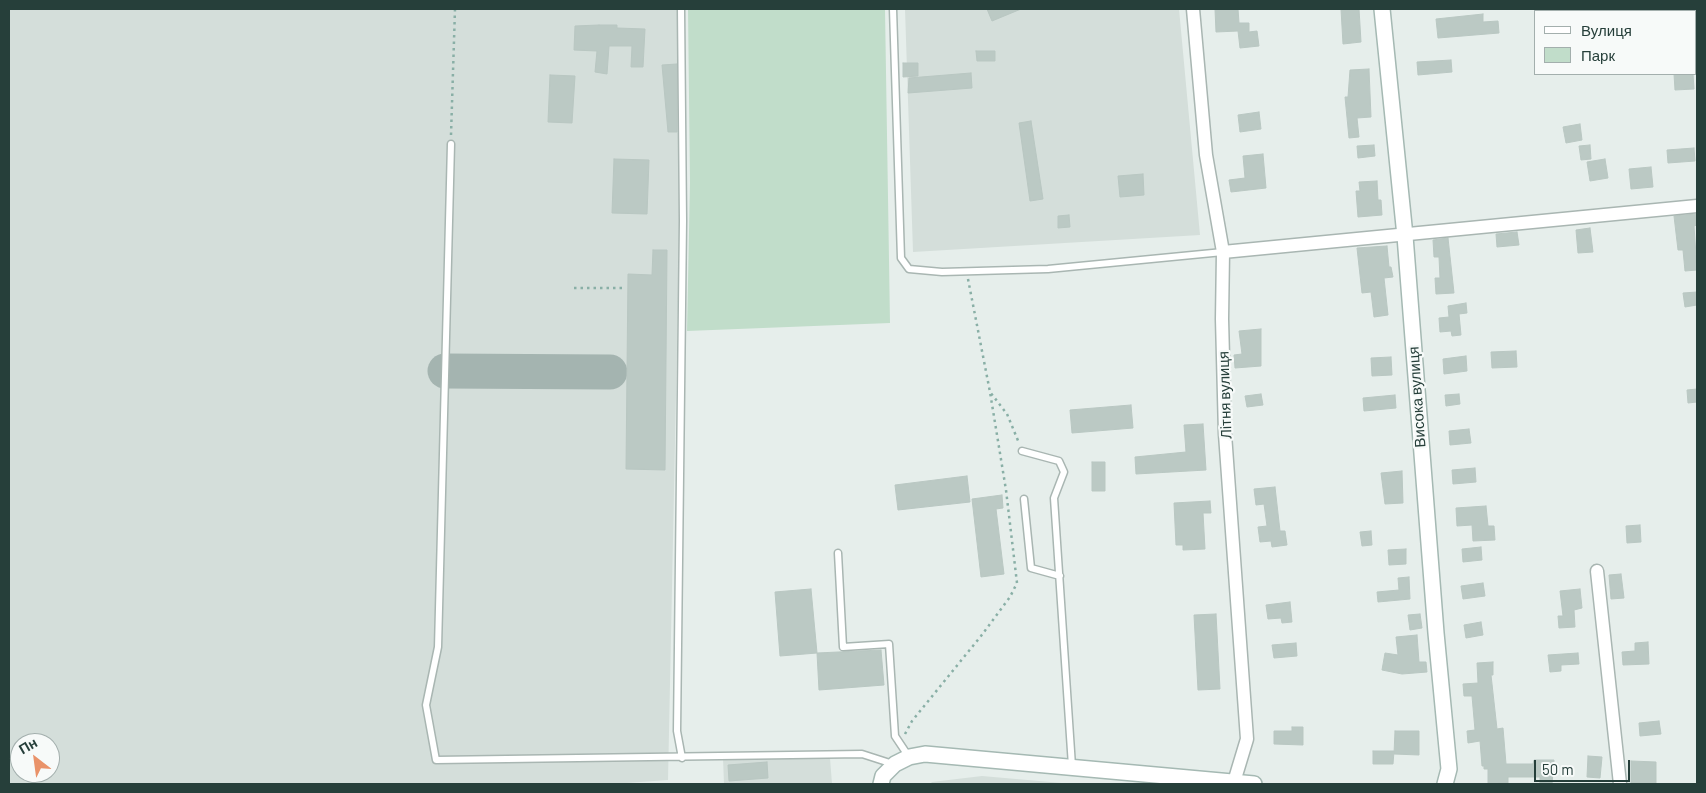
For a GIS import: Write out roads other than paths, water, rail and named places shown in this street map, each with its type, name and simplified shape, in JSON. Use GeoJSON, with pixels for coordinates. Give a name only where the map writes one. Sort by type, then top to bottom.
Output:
{"type":"FeatureCollection","features":[{"type":"Feature","properties":{"kind":"street","name":"Літня вулиця"},"geometry":{"type":"LineString","coordinates":[[1193,9],[1206,155],[1223,252],[1222,319],[1225,434],[1247,739],[1234,782]]}},
{"type":"Feature","properties":{"kind":"street","name":"Висока вулиця"},"geometry":{"type":"LineString","coordinates":[[1382,9],[1405,236],[1449,769],[1445,784]]}},
{"type":"Feature","properties":{"kind":"street"},"geometry":{"type":"LineString","coordinates":[[1223,252],[1405,236],[1697,206]]}},
{"type":"Feature","properties":{"kind":"street"},"geometry":{"type":"LineString","coordinates":[[1597,571],[1620,784]]}},
{"type":"Feature","properties":{"kind":"street"},"geometry":{"type":"LineString","coordinates":[[881,784],[883,776],[895,764],[909,757],[925,754],[1254,784]]}},
{"type":"Feature","properties":{"kind":"lane"},"geometry":{"type":"LineString","coordinates":[[681,9],[682,231],[677,731],[682,758]]}},
{"type":"Feature","properties":{"kind":"lane"},"geometry":{"type":"LineString","coordinates":[[892,9],[901,258],[910,269],[966,271],[1048,269],[1223,252]]}},
{"type":"Feature","properties":{"kind":"lane"},"geometry":{"type":"LineString","coordinates":[[451,144],[438,647],[426,705],[436,760],[862,754],[895,764]]}},
{"type":"Feature","properties":{"kind":"lane"},"geometry":{"type":"LineString","coordinates":[[1022,451],[1059,462],[1064,472],[1054,498],[1072,766]]}},
{"type":"Feature","properties":{"kind":"lane"},"geometry":{"type":"LineString","coordinates":[[1024,499],[1031,568],[1060,576]]}},
{"type":"Feature","properties":{"kind":"lane"},"geometry":{"type":"LineString","coordinates":[[838,553],[843,647],[889,644],[895,736],[909,757]]}}]}
